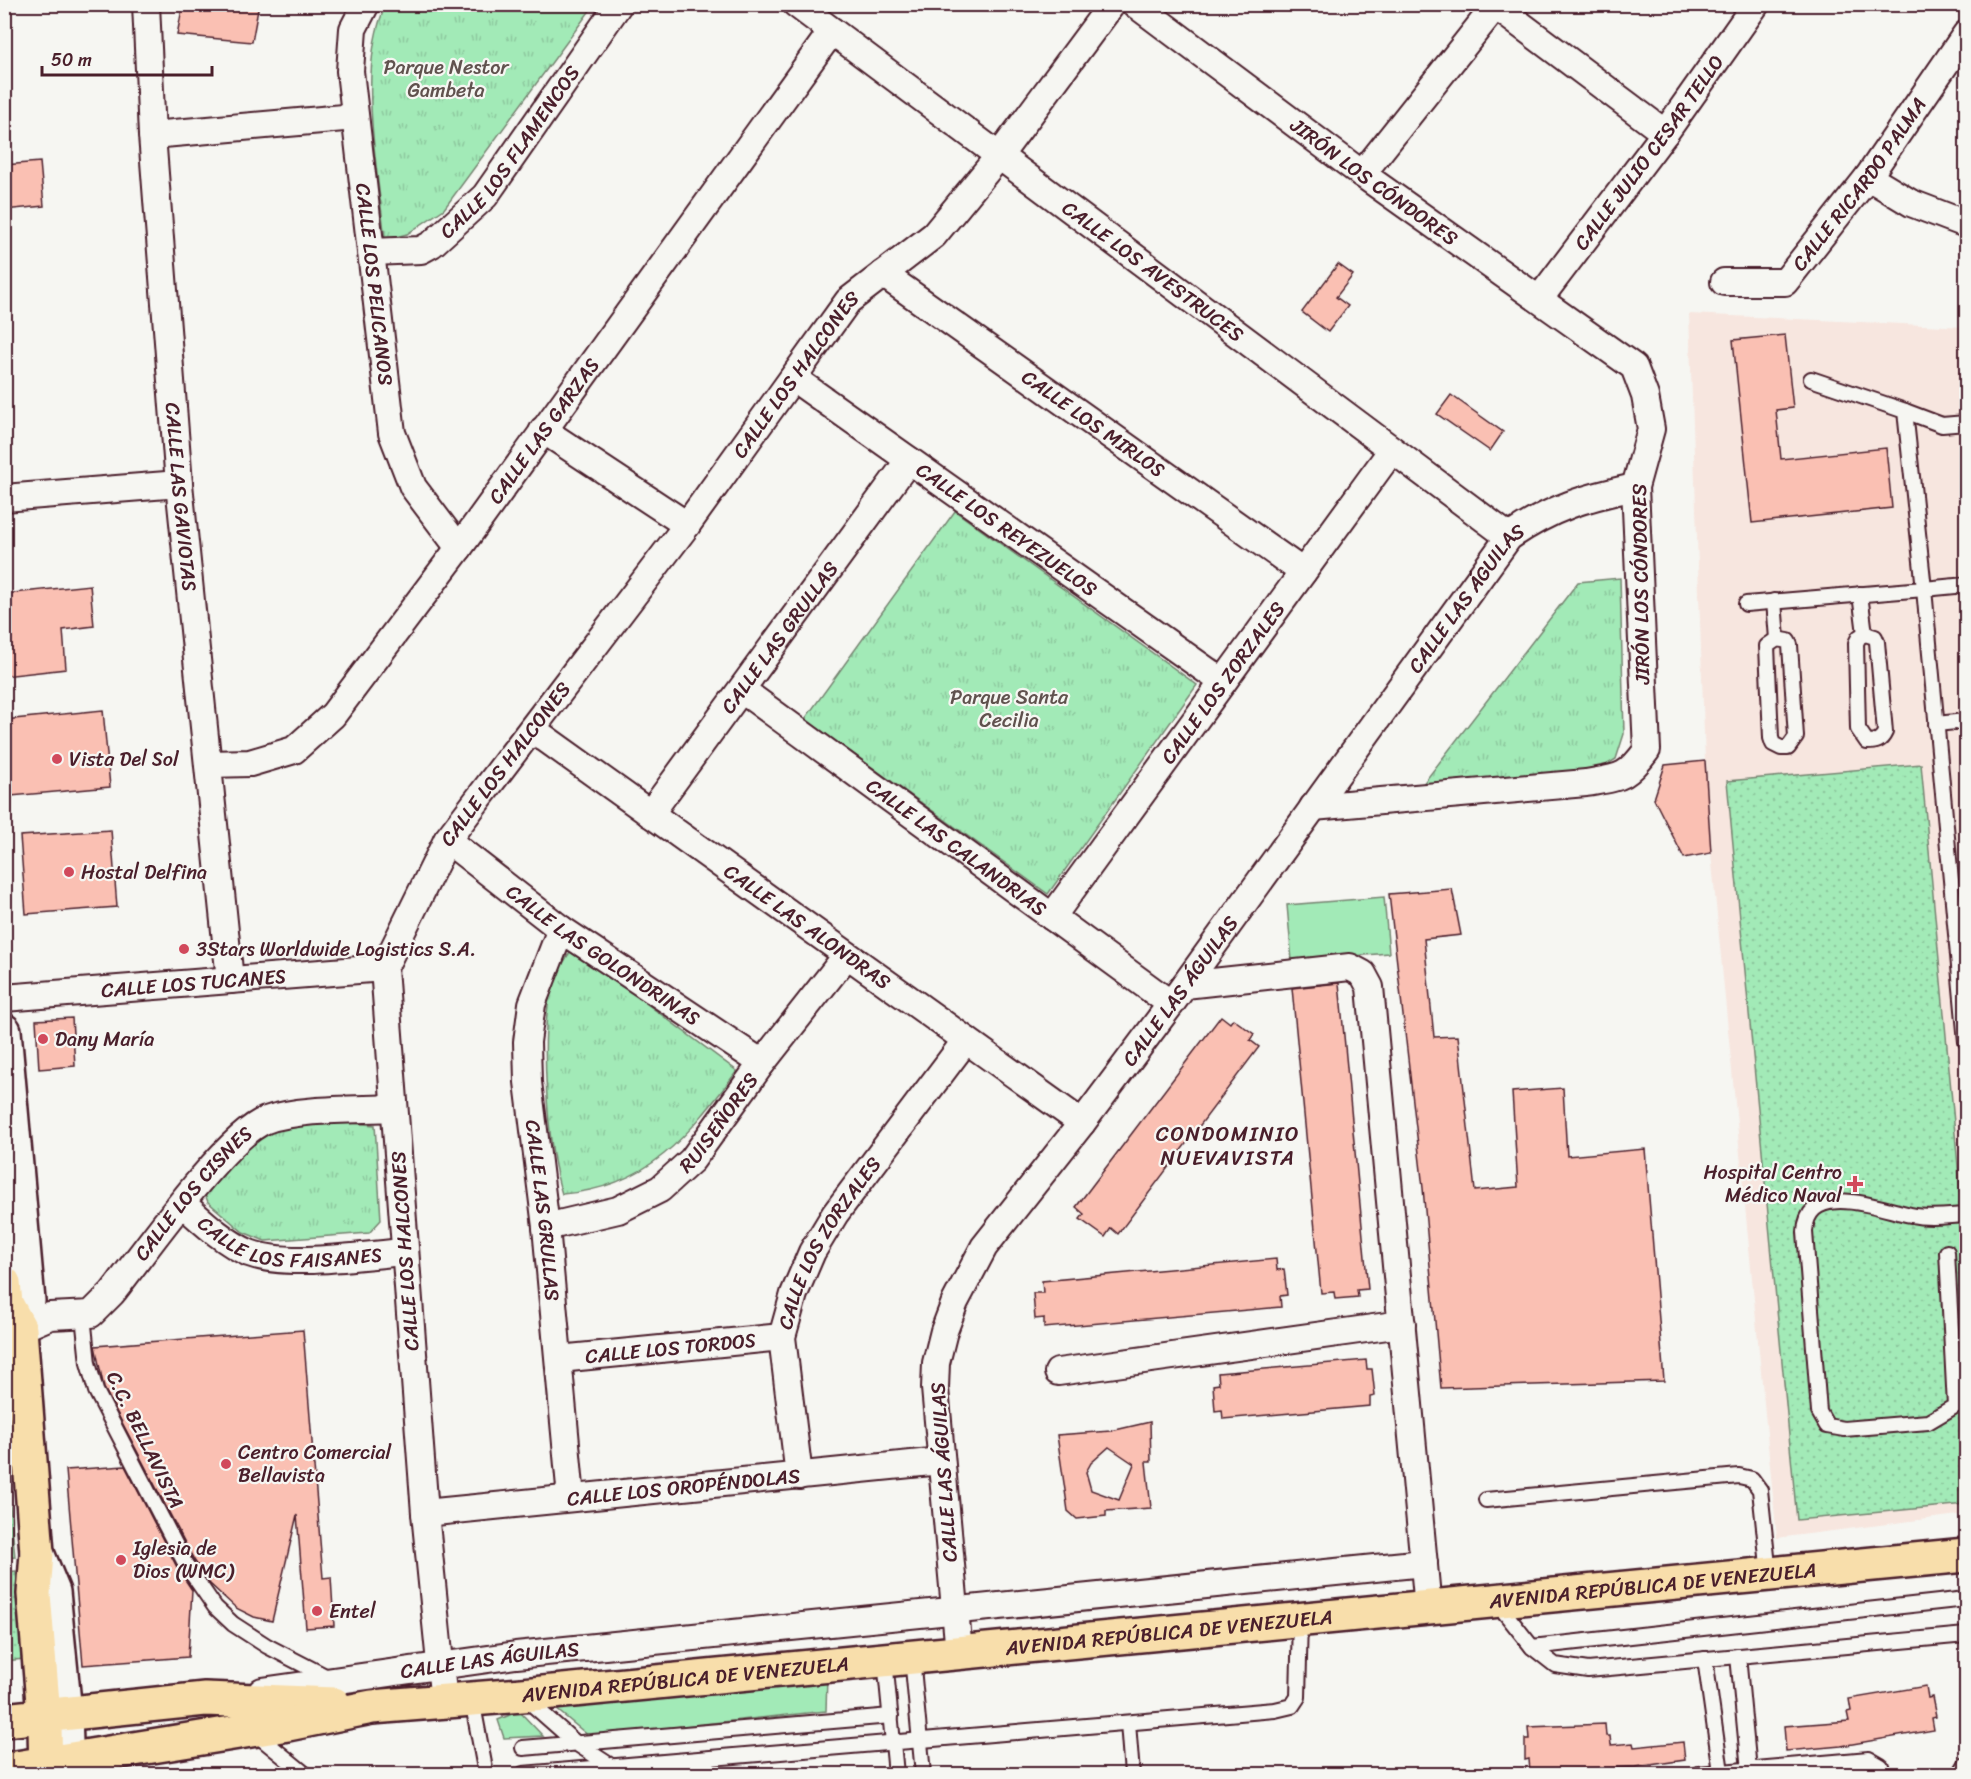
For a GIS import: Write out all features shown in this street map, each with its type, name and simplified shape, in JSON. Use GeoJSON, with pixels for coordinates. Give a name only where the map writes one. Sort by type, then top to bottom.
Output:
{"type":"FeatureCollection","features":[{"type":"Feature","properties":{"kind":"main road"},"geometry":{"type":"LineString","coordinates":[[4,1031],[28,1301],[20,1329],[37,1553],[34,1594],[54,1714],[57,1768]]}},
{"type":"Feature","properties":{"kind":"main road"},"geometry":{"type":"LineString","coordinates":[[4,1284],[6,1303],[20,1329]]}},
{"type":"Feature","properties":{"kind":"main road","name":"AVENIDA REPÚBLICA DE VENEZUELA"},"geometry":{"type":"LineString","coordinates":[[4,1770],[57,1768],[372,1707],[522,1695],[1966,1555]]}},
{"type":"Feature","properties":{"kind":"main road","name":"AVENIDA REPÚBLICA DE VENEZUELA"},"geometry":{"type":"LineString","coordinates":[[4,1720],[205,1699],[276,1700],[372,1707]]}},
{"type":"Feature","properties":{"kind":"main road"},"geometry":{"type":"LineString","coordinates":[[4,1762],[54,1714]]}},
{"type":"Feature","properties":{"kind":"street","name":"CALLE LOS PELICANOS"},"geometry":{"type":"LineString","coordinates":[[366,4],[352,29],[350,71],[392,433],[413,487],[459,548]]}},
{"type":"Feature","properties":{"kind":"street","name":"CALLE LOS FLAMENCOS"},"geometry":{"type":"LineString","coordinates":[[371,252],[421,250],[432,244],[484,196],[619,4]]}},
{"type":"Feature","properties":{"kind":"street","name":"CALLE LOS AVESTRUCES"},"geometry":{"type":"LineString","coordinates":[[796,4],[1509,537]]}},
{"type":"Feature","properties":{"kind":"street","name":"CALLE LOS HALCONES"},"geometry":{"type":"LineString","coordinates":[[458,1701],[441,1664],[425,1513],[384,968],[447,840],[687,525],[848,301],[934,234],[999,156],[1112,4]]}},
{"type":"Feature","properties":{"kind":"street","name":"JIRÓN LOS CÓNDORES"},"geometry":{"type":"LineString","coordinates":[[1135,4],[1362,174],[1540,298],[1634,367],[1646,396],[1651,429],[1635,487],[1647,750],[1636,765],[1623,776],[1586,783],[1313,807]]}},
{"type":"Feature","properties":{"kind":"street","name":"CALLE JULIO CESAR TELLO"},"geometry":{"type":"LineString","coordinates":[[1540,298],[1665,133],[1756,4]]}},
{"type":"Feature","properties":{"kind":"street"},"geometry":{"type":"LineString","coordinates":[[1362,174],[1495,5],[1665,133]]}},
{"type":"Feature","properties":{"kind":"street","name":"CALLE LAS GAVIOTAS"},"geometry":{"type":"LineString","coordinates":[[148,7],[152,135],[179,484],[230,980]]}},
{"type":"Feature","properties":{"kind":"street","name":"CALLE LAS GARZAS"},"geometry":{"type":"LineString","coordinates":[[208,764],[250,763],[294,750],[333,715],[459,548],[832,31]]}},
{"type":"Feature","properties":{"kind":"street","name":"CALLE RICARDO PALMA"},"geometry":{"type":"LineString","coordinates":[[1724,282],[1785,282],[1868,177],[1966,34]]}},
{"type":"Feature","properties":{"kind":"street"},"geometry":{"type":"LineString","coordinates":[[152,135],[356,117]]}},
{"type":"Feature","properties":{"kind":"street"},"geometry":{"type":"LineString","coordinates":[[1868,177],[1911,203],[1966,224]]}},
{"type":"Feature","properties":{"kind":"street","name":"CALLE LOS MIRLOS"},"geometry":{"type":"LineString","coordinates":[[883,274],[1303,572]]}},
{"type":"Feature","properties":{"kind":"street","name":"CALLE LOS REYEZUELOS"},"geometry":{"type":"LineString","coordinates":[[793,378],[1223,682]]}},
{"type":"Feature","properties":{"kind":"street"},"geometry":{"type":"LineString","coordinates":[[543,430],[687,525]]}},
{"type":"Feature","properties":{"kind":"street","name":"CALLE LOS ZORZALES"},"geometry":{"type":"LineString","coordinates":[[1052,917],[1392,450]]}},
{"type":"Feature","properties":{"kind":"street","name":"CALLE LAS GRULLAS"},"geometry":{"type":"LineString","coordinates":[[650,814],[909,460]]}},
{"type":"Feature","properties":{"kind":"street"},"geometry":{"type":"LineString","coordinates":[[4,498],[179,484]]}},
{"type":"Feature","properties":{"kind":"street","name":"CALLE LAS ÁGUILAS"},"geometry":{"type":"LineString","coordinates":[[959,1653],[940,1461],[936,1379],[944,1330],[984,1247],[1082,1123],[1178,994],[1509,537],[1542,514],[1588,497],[1635,487]]}},
{"type":"Feature","properties":{"kind":"street","name":"CALLE LAS CALANDRIAS"},"geometry":{"type":"LineString","coordinates":[[742,690],[1052,917],[1178,994]]}},
{"type":"Feature","properties":{"kind":"street","name":"CALLE LAS ALONDRAS"},"geometry":{"type":"LineString","coordinates":[[532,729],[1082,1123]]}},
{"type":"Feature","properties":{"kind":"street","name":"CALLE LAS GOLONDRINAS"},"geometry":{"type":"LineString","coordinates":[[447,840],[561,928],[762,1063]]}},
{"type":"Feature","properties":{"kind":"street","name":"CALLE LAS GRULLAS"},"geometry":{"type":"LineString","coordinates":[[561,928],[532,1004],[527,1042],[528,1082],[546,1227],[572,1498]]}},
{"type":"Feature","properties":{"kind":"street","name":"RUISEÑORES"},"geometry":{"type":"LineString","coordinates":[[546,1227],[618,1210],[660,1189],[692,1160],[762,1063],[847,955]]}},
{"type":"Feature","properties":{"kind":"street"},"geometry":{"type":"LineString","coordinates":[[1178,994],[1350,967],[1362,974],[1370,987],[1428,1608]]}},
{"type":"Feature","properties":{"kind":"street","name":"CALLE LOS TUCANES"},"geometry":{"type":"LineString","coordinates":[[4,998],[384,968]]}},
{"type":"Feature","properties":{"kind":"street","name":"CALLE LOS ZORZALES"},"geometry":{"type":"LineString","coordinates":[[799,1476],[782,1337],[794,1294],[812,1252],[835,1214],[966,1041]]}},
{"type":"Feature","properties":{"kind":"street","name":"CALLE LOS CISNES"},"geometry":{"type":"LineString","coordinates":[[83,1316],[91,1314],[103,1303],[231,1146],[255,1125],[286,1115],[394,1108]]}},
{"type":"Feature","properties":{"kind":"street","name":"CALLE LOS FAISANES"},"geometry":{"type":"LineString","coordinates":[[183,1204],[229,1242],[250,1253],[272,1258],[294,1260],[405,1252]]}},
{"type":"Feature","properties":{"kind":"street"},"geometry":{"type":"LineString","coordinates":[[20,1329],[50,1316],[83,1316]]}},
{"type":"Feature","properties":{"kind":"street"},"geometry":{"type":"LineString","coordinates":[[1058,1372],[1402,1324]]}},
{"type":"Feature","properties":{"kind":"street","name":"CALLE LOS TORDOS"},"geometry":{"type":"LineString","coordinates":[[559,1359],[782,1337]]}},
{"type":"Feature","properties":{"kind":"street","name":"CALLE LOS OROPÉNDOLAS"},"geometry":{"type":"LineString","coordinates":[[425,1513],[940,1461]]}},
{"type":"Feature","properties":{"kind":"street","name":"CALLE LAS ÁGUILAS"},"geometry":{"type":"LineString","coordinates":[[205,1699],[441,1664],[1424,1563]]}},
{"type":"Feature","properties":{"kind":"lane"},"geometry":{"type":"LineString","coordinates":[[1811,379],[1942,425],[1966,423]]}},
{"type":"Feature","properties":{"kind":"lane"},"geometry":{"type":"LineString","coordinates":[[1905,411],[1966,1042]]}},
{"type":"Feature","properties":{"kind":"lane"},"geometry":{"type":"LineString","coordinates":[[1746,603],[1966,585]]}},
{"type":"Feature","properties":{"kind":"lane"},"geometry":{"type":"LineString","coordinates":[[1860,594],[1866,634]]}},
{"type":"Feature","properties":{"kind":"lane"},"geometry":{"type":"LineString","coordinates":[[1774,601],[1778,639]]}},
{"type":"Feature","properties":{"kind":"lane"},"geometry":{"type":"LineString","coordinates":[[1866,634],[1875,637],[1877,642],[1885,732],[1882,739],[1875,742],[1867,742],[1858,729],[1856,643],[1859,637],[1866,634]]}},
{"type":"Feature","properties":{"kind":"lane"},"geometry":{"type":"LineString","coordinates":[[1778,639],[1788,641],[1790,645],[1796,737],[1788,748],[1781,748],[1773,744],[1771,738],[1767,646],[1778,639]]}},
{"type":"Feature","properties":{"kind":"lane"},"geometry":{"type":"LineString","coordinates":[[1936,724],[1966,721]]}},
{"type":"Feature","properties":{"kind":"lane"},"geometry":{"type":"LineString","coordinates":[[1947,1252],[1955,1406],[1928,1422],[1844,1429],[1827,1426],[1819,1412],[1805,1232],[1808,1216],[1822,1203],[1836,1201],[1856,1202],[1913,1216],[1966,1215]]}},
{"type":"Feature","properties":{"kind":"lane","name":"C.C. BELLAVISTA"},"geometry":{"type":"LineString","coordinates":[[83,1316],[88,1363],[96,1391],[186,1565],[215,1607],[233,1624],[267,1646],[334,1680]]}},
{"type":"Feature","properties":{"kind":"lane"},"geometry":{"type":"LineString","coordinates":[[1486,1500],[1739,1476],[1752,1479],[1760,1490],[1769,1575]]}},
{"type":"Feature","properties":{"kind":"lane"},"geometry":{"type":"LineString","coordinates":[[1532,1647],[1966,1599]]}},
{"type":"Feature","properties":{"kind":"lane"},"geometry":{"type":"LineString","coordinates":[[1496,1602],[1532,1647],[1555,1665],[1588,1670],[1966,1635]]}},
{"type":"Feature","properties":{"kind":"lane"},"geometry":{"type":"LineString","coordinates":[[523,1774],[1275,1710],[1292,1706],[1298,1697],[1300,1620]]}},
{"type":"Feature","properties":{"kind":"lane"},"geometry":{"type":"LineString","coordinates":[[1738,1656],[1749,1770]]}},
{"type":"Feature","properties":{"kind":"lane"},"geometry":{"type":"LineString","coordinates":[[896,1774],[891,1716],[898,1659]]}},
{"type":"Feature","properties":{"kind":"lane"},"geometry":{"type":"LineString","coordinates":[[898,1659],[920,1739],[923,1774]]}},
{"type":"Feature","properties":{"kind":"lane"},"geometry":{"type":"LineString","coordinates":[[1705,1659],[1721,1772]]}},
{"type":"Feature","properties":{"kind":"lane"},"geometry":{"type":"LineString","coordinates":[[522,1695],[577,1743],[611,1766]]}},
{"type":"Feature","properties":{"kind":"lane"},"geometry":{"type":"LineString","coordinates":[[458,1701],[486,1774]]}},
{"type":"Feature","properties":{"kind":"lane"},"geometry":{"type":"LineString","coordinates":[[523,1748],[891,1716]]}},
{"type":"Feature","properties":{"kind":"lane"},"geometry":{"type":"LineString","coordinates":[[1128,1723],[1132,1774]]}},
{"type":"Feature","properties":{"kind":"lane"},"geometry":{"type":"LineString","coordinates":[[251,1730],[305,1774]]}},
{"type":"Feature","properties":{"kind":"lane"},"geometry":{"type":"LineString","coordinates":[[1698,1774],[1869,1759],[1881,1766],[1883,1774]]}},
{"type":"Feature","properties":{"kind":"lane"},"geometry":{"type":"LineString","coordinates":[[1960,1774],[1966,1764]]}},
{"type":"Feature","properties":{"kind":"shaded area","name":"Hospital Centro Médico Naval"},"geometry":{"type":"Polygon","coordinates":[[[1689,314],[1966,327],[1966,1514],[1777,1538],[1711,853],[1705,761],[1689,314]]]}},
{"type":"Feature","properties":{"kind":"green space","name":"Parque Nestor Gambeta"},"geometry":{"type":"Polygon","coordinates":[[[386,5],[594,5],[444,209],[407,234],[385,240],[374,151],[371,88],[372,58],[377,30],[386,5]]]}},
{"type":"Feature","properties":{"kind":"green space","name":"Parque Santa Cecilia"},"geometry":{"type":"Polygon","coordinates":[[[955,511],[1197,685],[1048,894],[805,719],[955,511]]]}},
{"type":"Feature","properties":{"kind":"green space"},"geometry":{"type":"Polygon","coordinates":[[[1620,578],[1624,734],[1616,759],[1593,773],[1419,789],[1578,582],[1620,578]]]}},
{"type":"Feature","properties":{"kind":"green space"},"geometry":{"type":"Polygon","coordinates":[[[1921,764],[1966,1253],[1966,1504],[1797,1520],[1727,781],[1921,764]]]}},
{"type":"Feature","properties":{"kind":"green space"},"geometry":{"type":"Polygon","coordinates":[[[1384,897],[1389,953],[1292,961],[1287,905],[1384,897]]]}},
{"type":"Feature","properties":{"kind":"green space"},"geometry":{"type":"Polygon","coordinates":[[[572,948],[737,1071],[702,1116],[683,1136],[643,1169],[619,1181],[592,1190],[562,1194],[552,1148],[546,1090],[546,1031],[552,985],[572,948]]]}},
{"type":"Feature","properties":{"kind":"green space"},"geometry":{"type":"Polygon","coordinates":[[[339,1122],[375,1125],[381,1220],[369,1233],[265,1241],[243,1232],[208,1202],[204,1192],[256,1134],[290,1123],[339,1122]]]}},
{"type":"Feature","properties":{"kind":"green space"},"geometry":{"type":"Polygon","coordinates":[[[5,1455],[15,1557],[4,1558],[5,1455]]]}},
{"type":"Feature","properties":{"kind":"green space"},"geometry":{"type":"Polygon","coordinates":[[[16,1571],[24,1659],[5,1661],[4,1572],[16,1571]]]}},
{"type":"Feature","properties":{"kind":"green space"},"geometry":{"type":"Polygon","coordinates":[[[827,1676],[826,1711],[589,1736],[550,1704],[827,1676]]]}},
{"type":"Feature","properties":{"kind":"green space"},"geometry":{"type":"Polygon","coordinates":[[[519,1711],[543,1736],[504,1738],[498,1720],[519,1711]]]}},
{"type":"Feature","properties":{"kind":"building"},"geometry":{"type":"Polygon","coordinates":[[[183,4],[259,4],[252,42],[177,35],[183,4]]]}},
{"type":"Feature","properties":{"kind":"building"},"geometry":{"type":"Polygon","coordinates":[[[40,162],[44,206],[4,210],[4,165],[40,162]]]}},
{"type":"Feature","properties":{"kind":"building"},"geometry":{"type":"Polygon","coordinates":[[[1338,264],[1353,275],[1336,297],[1348,306],[1328,332],[1302,312],[1338,264]]]}},
{"type":"Feature","properties":{"kind":"building"},"geometry":{"type":"Polygon","coordinates":[[[1785,335],[1793,408],[1776,410],[1781,459],[1886,448],[1892,508],[1752,523],[1733,340],[1785,335]]]}},
{"type":"Feature","properties":{"kind":"building"},"geometry":{"type":"Polygon","coordinates":[[[1451,395],[1503,432],[1490,451],[1437,414],[1451,395]]]}},
{"type":"Feature","properties":{"kind":"building"},"geometry":{"type":"Polygon","coordinates":[[[90,585],[94,626],[63,630],[66,669],[4,676],[4,594],[90,585]]]}},
{"type":"Feature","properties":{"kind":"building","name":"Vista Del Sol"},"geometry":{"type":"Polygon","coordinates":[[[103,710],[110,787],[11,796],[4,720],[103,710]]]}},
{"type":"Feature","properties":{"kind":"building"},"geometry":{"type":"Polygon","coordinates":[[[1705,761],[1711,853],[1684,858],[1654,799],[1665,765],[1705,761]]]}},
{"type":"Feature","properties":{"kind":"building","name":"Hostal Delfina"},"geometry":{"type":"Polygon","coordinates":[[[111,830],[117,907],[26,914],[20,836],[111,830]]]}},
{"type":"Feature","properties":{"kind":"building"},"geometry":{"type":"Polygon","coordinates":[[[1452,889],[1461,935],[1424,939],[1434,1037],[1458,1036],[1475,1191],[1518,1187],[1512,1092],[1563,1088],[1567,1156],[1645,1149],[1664,1381],[1441,1388],[1423,1188],[1389,894],[1452,889]]]}},
{"type":"Feature","properties":{"kind":"building"},"geometry":{"type":"Polygon","coordinates":[[[1339,983],[1368,1289],[1357,1290],[1358,1297],[1335,1299],[1334,1292],[1321,1293],[1292,988],[1339,983]]]}},
{"type":"Feature","properties":{"kind":"building"},"geometry":{"type":"Polygon","coordinates":[[[1221,1016],[1230,1023],[1233,1019],[1254,1034],[1250,1040],[1259,1047],[1118,1234],[1111,1228],[1105,1237],[1080,1219],[1084,1214],[1076,1207],[1221,1016]]]}},
{"type":"Feature","properties":{"kind":"building"},"geometry":{"type":"Polygon","coordinates":[[[72,1018],[75,1066],[39,1069],[36,1020],[72,1018]]]}},
{"type":"Feature","properties":{"kind":"building"},"geometry":{"type":"Polygon","coordinates":[[[1276,1259],[1277,1270],[1284,1269],[1287,1295],[1280,1296],[1281,1307],[1044,1328],[1044,1318],[1035,1319],[1033,1293],[1043,1293],[1042,1281],[1276,1259]]]}},
{"type":"Feature","properties":{"kind":"building","name":"Centro Comercial Bellavista"},"geometry":{"type":"Polygon","coordinates":[[[303,1330],[323,1578],[331,1577],[334,1626],[306,1628],[297,1515],[272,1621],[254,1617],[236,1608],[210,1584],[194,1560],[104,1388],[95,1346],[303,1330]]]}},
{"type":"Feature","properties":{"kind":"building"},"geometry":{"type":"Polygon","coordinates":[[[1366,1360],[1367,1369],[1372,1369],[1375,1396],[1370,1397],[1370,1406],[1223,1419],[1222,1410],[1215,1411],[1213,1385],[1219,1384],[1218,1373],[1366,1360]]]}},
{"type":"Feature","properties":{"kind":"building"},"geometry":{"type":"Polygon","coordinates":[[[1150,1422],[1151,1462],[1146,1462],[1151,1508],[1106,1511],[1106,1516],[1077,1519],[1068,1511],[1057,1435],[1111,1431],[1150,1422]],[[1109,1447],[1091,1463],[1086,1472],[1091,1490],[1119,1500],[1134,1464],[1109,1447]]]}},
{"type":"Feature","properties":{"kind":"building","name":"Iglesia de Dios (WMC)"},"geometry":{"type":"Polygon","coordinates":[[[125,1466],[178,1569],[192,1590],[188,1657],[83,1665],[66,1470],[125,1466]]]}},
{"type":"Feature","properties":{"kind":"building"},"geometry":{"type":"Polygon","coordinates":[[[1926,1686],[1928,1698],[1932,1697],[1936,1717],[1932,1718],[1934,1730],[1841,1746],[1786,1751],[1784,1726],[1849,1721],[1847,1712],[1851,1711],[1849,1699],[1926,1686]]]}},
{"type":"Feature","properties":{"kind":"building"},"geometry":{"type":"Polygon","coordinates":[[[1605,1724],[1606,1736],[1610,1736],[1611,1745],[1633,1743],[1634,1747],[1683,1742],[1685,1760],[1636,1767],[1530,1771],[1529,1759],[1525,1760],[1525,1739],[1529,1739],[1528,1727],[1605,1724]]]}},
{"type":"Feature","properties":{"kind":"place","name":"Vista Del Sol"},"geometry":{"type":"Point","coordinates":[57,759]}},
{"type":"Feature","properties":{"kind":"place","name":"Hostal Delfina"},"geometry":{"type":"Point","coordinates":[69,872]}},
{"type":"Feature","properties":{"kind":"place","name":"3Stars Worldwide Logistics S.A."},"geometry":{"type":"Point","coordinates":[184,949]}},
{"type":"Feature","properties":{"kind":"place","name":"Dany María"},"geometry":{"type":"Point","coordinates":[43,1039]}},
{"type":"Feature","properties":{"kind":"place","name":"Hospital Centro Médico Naval"},"geometry":{"type":"Point","coordinates":[1855,1184]}},
{"type":"Feature","properties":{"kind":"place","name":"Centro Comercial Bellavista"},"geometry":{"type":"Point","coordinates":[226,1464]}},
{"type":"Feature","properties":{"kind":"place","name":"Iglesia de Dios (WMC)"},"geometry":{"type":"Point","coordinates":[121,1560]}},
{"type":"Feature","properties":{"kind":"place","name":"Entel"},"geometry":{"type":"Point","coordinates":[317,1611]}},
{"type":"Feature","properties":{"kind":"district","name":"CONDOMINIO NUEVAVISTA"},"geometry":{"type":"Point","coordinates":[1228,1146]}}]}
